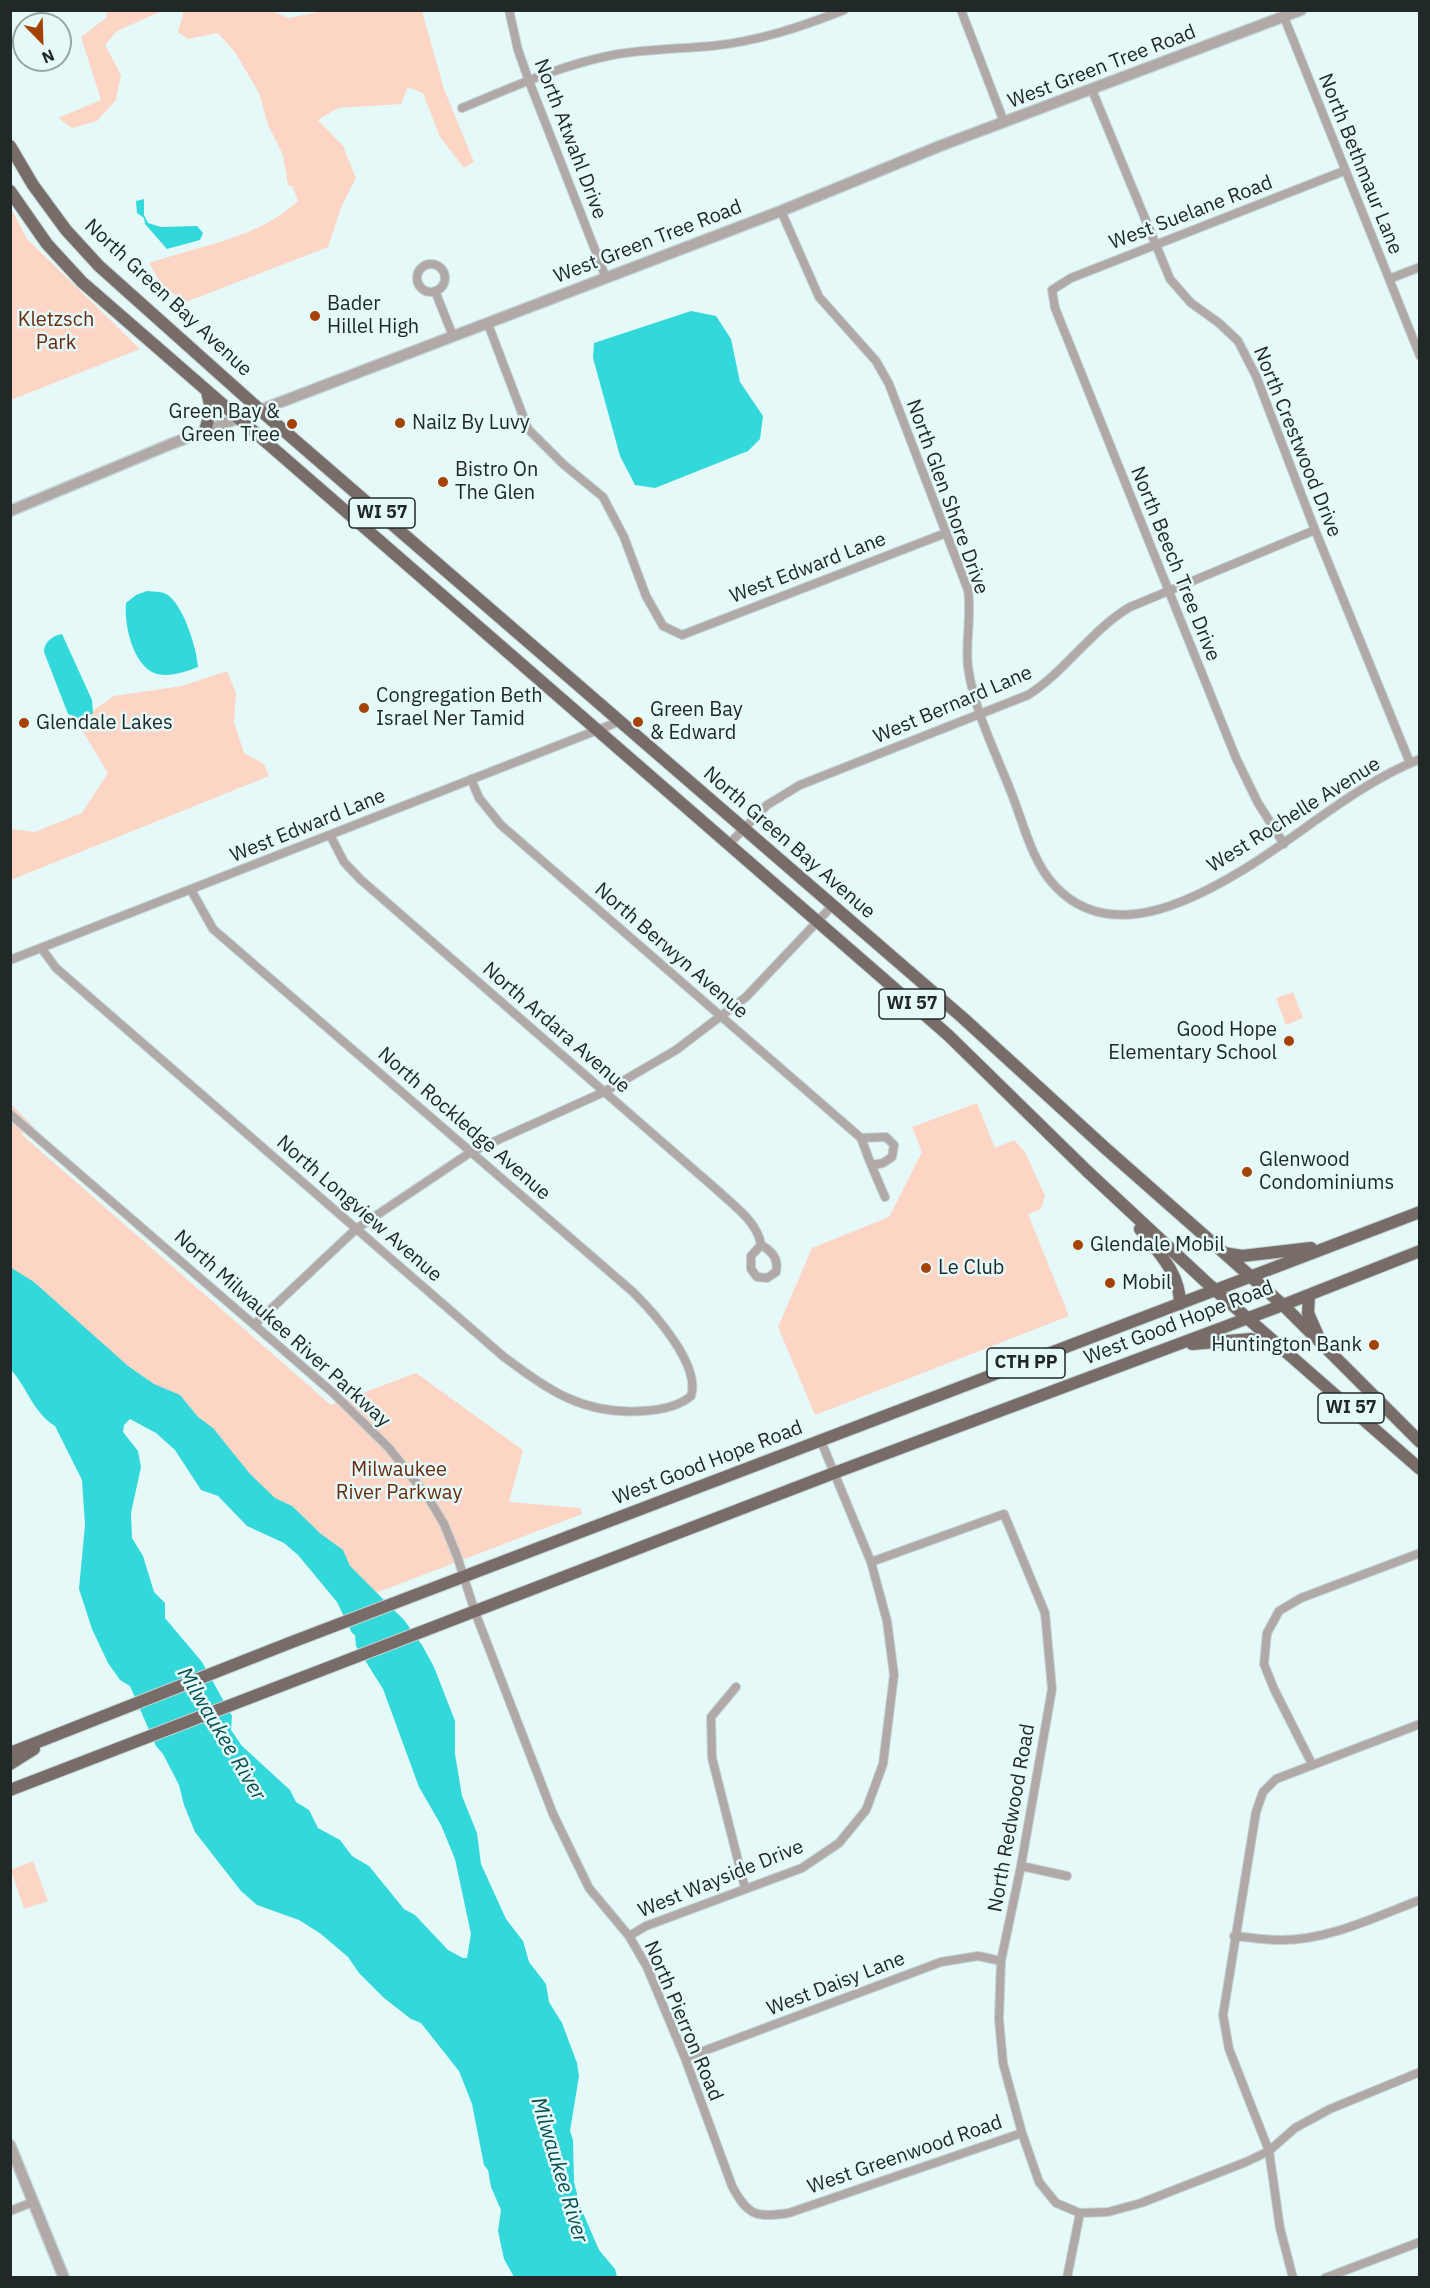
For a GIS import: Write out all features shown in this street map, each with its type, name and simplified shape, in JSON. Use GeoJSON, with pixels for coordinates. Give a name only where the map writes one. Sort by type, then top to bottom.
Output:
{"type":"FeatureCollection","features":[{"type":"Feature","properties":{"kind":"main road","name":"North Green Bay Avenue"},"geometry":{"type":"LineString","coordinates":[[10,146],[33,185],[66,230],[99,266],[260,410],[412,539],[618,722],[963,1018],[1283,1305],[1419,1442]]}},
{"type":"Feature","properties":{"kind":"main road","name":"North Green Bay Avenue"},"geometry":{"type":"LineString","coordinates":[[10,191],[47,244],[82,282],[596,730],[730,843],[948,1035],[1108,1191],[1215,1290],[1419,1469]]}},
{"type":"Feature","properties":{"kind":"main road"},"geometry":{"type":"LineString","coordinates":[[205,431],[211,409],[207,391]]}},
{"type":"Feature","properties":{"kind":"main road"},"geometry":{"type":"LineString","coordinates":[[1108,1191],[1172,1271],[1180,1291],[1180,1304]]}},
{"type":"Feature","properties":{"kind":"main road","name":"West Good Hope Road"},"geometry":{"type":"LineString","coordinates":[[10,1753],[241,1661],[1419,1212]]}},
{"type":"Feature","properties":{"kind":"main road"},"geometry":{"type":"LineString","coordinates":[[1223,1253],[1242,1256],[1333,1245]]}},
{"type":"Feature","properties":{"kind":"main road","name":"West Good Hope Road"},"geometry":{"type":"LineString","coordinates":[[10,1790],[834,1473],[1283,1305],[1419,1251]]}},
{"type":"Feature","properties":{"kind":"main road"},"geometry":{"type":"LineString","coordinates":[[1309,1295],[1308,1313],[1323,1345]]}},
{"type":"Feature","properties":{"kind":"main road"},"geometry":{"type":"LineString","coordinates":[[1178,1345],[1251,1339],[1282,1348]]}},
{"type":"Feature","properties":{"kind":"main road"},"geometry":{"type":"LineString","coordinates":[[10,1764],[49,1738]]}},
{"type":"Feature","properties":{"kind":"street","name":"North Atwahl Drive"},"geometry":{"type":"LineString","coordinates":[[509,10],[518,50],[529,81],[606,278]]}},
{"type":"Feature","properties":{"kind":"street"},"geometry":{"type":"LineString","coordinates":[[462,108],[529,81],[610,55],[638,50],[714,46],[775,35],[844,10]]}},
{"type":"Feature","properties":{"kind":"street"},"geometry":{"type":"LineString","coordinates":[[961,10],[1004,123]]}},
{"type":"Feature","properties":{"kind":"street","name":"West Green Tree Road"},"geometry":{"type":"LineString","coordinates":[[10,511],[238,418],[488,324],[781,211],[848,182],[1301,10]]}},
{"type":"Feature","properties":{"kind":"street","name":"North Bethmaur Lane"},"geometry":{"type":"LineString","coordinates":[[1284,17],[1419,356]]}},
{"type":"Feature","properties":{"kind":"street","name":"North Crestwood Drive"},"geometry":{"type":"LineString","coordinates":[[1092,90],[1154,245],[1170,279],[1191,303],[1219,323],[1238,341],[1256,376],[1315,530],[1410,763]]}},
{"type":"Feature","properties":{"kind":"street","name":"West Suelane Road"},"geometry":{"type":"LineString","coordinates":[[1052,290],[1071,278],[1344,171]]}},
{"type":"Feature","properties":{"kind":"street","name":"North Glen Shore Drive"},"geometry":{"type":"LineString","coordinates":[[781,211],[819,297],[882,371],[968,590],[970,609],[968,666],[980,715],[1037,857],[1055,886],[1081,907]]}},
{"type":"Feature","properties":{"kind":"street"},"geometry":{"type":"LineString","coordinates":[[1389,279],[1419,267]]}},
{"type":"Feature","properties":{"kind":"street","name":"North Beech Tree Drive"},"geometry":{"type":"LineString","coordinates":[[1052,290],[1055,308],[1236,758],[1258,803],[1284,844]]}},
{"type":"Feature","properties":{"kind":"street"},"geometry":{"type":"LineString","coordinates":[[435,291],[453,336]]}},
{"type":"Feature","properties":{"kind":"street","name":"West Edward Lane"},"geometry":{"type":"LineString","coordinates":[[488,324],[528,429],[563,464],[603,497],[624,537],[646,596],[663,626],[682,634],[945,533]]}},
{"type":"Feature","properties":{"kind":"street","name":"West Bernard Lane"},"geometry":{"type":"LineString","coordinates":[[730,843],[767,805],[800,784],[1028,695],[1048,683],[1103,625],[1130,607],[1167,589],[1315,530]]}},
{"type":"Feature","properties":{"kind":"street","name":"West Edward Lane"},"geometry":{"type":"LineString","coordinates":[[10,960],[618,722]]}},
{"type":"Feature","properties":{"kind":"street","name":"West Rochelle Avenue"},"geometry":{"type":"LineString","coordinates":[[1081,907],[1111,916],[1149,912],[1213,886],[1284,844],[1360,792],[1419,759]]}},
{"type":"Feature","properties":{"kind":"street","name":"North Berwyn Avenue"},"geometry":{"type":"LineString","coordinates":[[471,779],[479,798],[501,825],[861,1138],[885,1197]]}},
{"type":"Feature","properties":{"kind":"street","name":"North Ardara Avenue"},"geometry":{"type":"LineString","coordinates":[[330,835],[344,862],[360,879],[734,1206],[757,1232],[761,1245]]}},
{"type":"Feature","properties":{"kind":"street","name":"North Rockledge Avenue"},"geometry":{"type":"LineString","coordinates":[[191,890],[199,908],[213,929],[633,1292],[660,1321],[687,1367],[693,1387],[691,1396]]}},
{"type":"Feature","properties":{"kind":"street"},"geometry":{"type":"LineString","coordinates":[[255,1324],[356,1229],[471,1152],[604,1092],[643,1071],[721,1016],[782,962],[832,906]]}},
{"type":"Feature","properties":{"kind":"street","name":"North Longview Avenue"},"geometry":{"type":"LineString","coordinates":[[42,949],[56,968],[356,1229],[504,1357],[549,1389],[590,1408],[632,1411],[661,1409],[691,1396]]}},
{"type":"Feature","properties":{"kind":"street","name":"North Milwaukee River Parkway"},"geometry":{"type":"LineString","coordinates":[[10,1114],[255,1324],[364,1422],[409,1471],[444,1524],[475,1612]]}},
{"type":"Feature","properties":{"kind":"street"},"geometry":{"type":"LineString","coordinates":[[861,1138],[886,1137],[894,1145],[894,1153],[888,1160],[879,1165],[870,1162]]}},
{"type":"Feature","properties":{"kind":"street","name":"West Wayside Drive"},"geometry":{"type":"LineString","coordinates":[[629,1936],[646,1926],[802,1868],[839,1844],[866,1810],[883,1764],[894,1675],[887,1621],[871,1563],[821,1441]]}},
{"type":"Feature","properties":{"kind":"street","name":"North Redwood Road"},"geometry":{"type":"LineString","coordinates":[[871,1563],[1004,1514],[1045,1613],[1052,1689],[1021,1866],[1001,1961],[999,2019],[1003,2063],[1022,2133]]}},
{"type":"Feature","properties":{"kind":"street"},"geometry":{"type":"LineString","coordinates":[[1312,1764],[1274,1689],[1264,1664],[1267,1633],[1279,1611],[1301,1598],[1419,1553]]}},
{"type":"Feature","properties":{"kind":"street","name":"North Pierron Road"},"geometry":{"type":"LineString","coordinates":[[475,1612],[553,1814],[589,1888],[629,1936],[647,1967],[685,2058],[732,2186],[742,2205],[755,2214]]}},
{"type":"Feature","properties":{"kind":"street"},"geometry":{"type":"LineString","coordinates":[[736,1687],[711,1717],[712,1758],[745,1888]]}},
{"type":"Feature","properties":{"kind":"street"},"geometry":{"type":"LineString","coordinates":[[1293,2277],[1280,2228],[1269,2151],[1225,2032],[1223,2015],[1234,1936],[1256,1812],[1263,1792],[1276,1779],[1419,1724]]}},
{"type":"Feature","properties":{"kind":"street"},"geometry":{"type":"LineString","coordinates":[[1021,1866],[1067,1876]]}},
{"type":"Feature","properties":{"kind":"street"},"geometry":{"type":"LineString","coordinates":[[1234,1936],[1282,1940],[1313,1937],[1341,1930],[1419,1900]]}},
{"type":"Feature","properties":{"kind":"street","name":"West Daisy Lane"},"geometry":{"type":"LineString","coordinates":[[685,2058],[941,1962],[978,1956],[1001,1961]]}},
{"type":"Feature","properties":{"kind":"street","name":"West Greenwood Road"},"geometry":{"type":"LineString","coordinates":[[755,2214],[769,2216],[789,2213],[1022,2133],[1039,2182],[1056,2203],[1080,2213],[1108,2212],[1141,2203],[1269,2151],[1295,2128],[1330,2109],[1419,2072]]}},
{"type":"Feature","properties":{"kind":"street"},"geometry":{"type":"LineString","coordinates":[[10,2145],[63,2277]]}},
{"type":"Feature","properties":{"kind":"street"},"geometry":{"type":"LineString","coordinates":[[10,2211],[33,2202]]}},
{"type":"Feature","properties":{"kind":"street"},"geometry":{"type":"LineString","coordinates":[[1067,2277],[1080,2213]]}},
{"type":"Feature","properties":{"kind":"street"},"geometry":{"type":"LineString","coordinates":[[1325,2277],[1419,2242]]}},
{"type":"Feature","properties":{"kind":"green space"},"geometry":{"type":"Polygon","coordinates":[[[107,10],[162,11],[117,31],[105,45],[121,75],[116,100],[97,121],[72,128],[58,118],[101,100],[81,37],[106,18],[107,10]]]}},
{"type":"Feature","properties":{"kind":"green space"},"geometry":{"type":"Polygon","coordinates":[[[328,10],[422,11],[444,89],[474,162],[464,168],[440,137],[423,93],[408,87],[401,104],[338,108],[318,120],[343,146],[356,178],[342,205],[328,247],[186,302],[163,287],[149,263],[228,240],[265,224],[298,201],[293,187],[288,185],[283,155],[268,125],[259,93],[235,52],[218,33],[188,39],[178,32],[184,11],[271,11],[289,18],[328,10]]]}},
{"type":"Feature","properties":{"kind":"green space","name":"Kletzsch Park"},"geometry":{"type":"Polygon","coordinates":[[[11,208],[27,239],[140,349],[11,400],[11,208]]]}},
{"type":"Feature","properties":{"kind":"green space"},"geometry":{"type":"Polygon","coordinates":[[[227,671],[236,693],[234,722],[244,753],[264,764],[269,776],[11,880],[11,829],[35,832],[82,813],[108,773],[77,722],[114,696],[182,686],[227,671]]]}},
{"type":"Feature","properties":{"kind":"green space"},"geometry":{"type":"Polygon","coordinates":[[[1293,992],[1303,1018],[1286,1025],[1276,998],[1293,992]]]}},
{"type":"Feature","properties":{"kind":"green space","name":"Milwaukee River Parkway"},"geometry":{"type":"Polygon","coordinates":[[[10,1103],[35,1128],[21,1134],[331,1405],[416,1373],[523,1450],[509,1502],[580,1508],[582,1514],[355,1601],[198,1456],[11,1324],[10,1103]]]}},
{"type":"Feature","properties":{"kind":"green space","name":"Le Club"},"geometry":{"type":"Polygon","coordinates":[[[977,1103],[995,1148],[1014,1140],[1025,1152],[1045,1196],[1041,1209],[1028,1214],[1069,1316],[815,1415],[778,1327],[812,1248],[889,1217],[922,1152],[912,1127],[977,1103]]]}},
{"type":"Feature","properties":{"kind":"green space"},"geometry":{"type":"Polygon","coordinates":[[[33,1861],[48,1901],[24,1909],[11,1870],[33,1861]]]}},
{"type":"Feature","properties":{"kind":"water"},"geometry":{"type":"Polygon","coordinates":[[[144,199],[144,215],[148,223],[161,227],[197,226],[203,233],[200,240],[167,249],[145,224],[144,218],[137,213],[136,201],[144,199]]]}},
{"type":"Feature","properties":{"kind":"water"},"geometry":{"type":"Polygon","coordinates":[[[691,311],[716,316],[731,339],[740,382],[763,416],[760,439],[748,451],[655,488],[635,485],[620,456],[593,358],[594,343],[691,311]]]}},
{"type":"Feature","properties":{"kind":"water"},"geometry":{"type":"Polygon","coordinates":[[[147,591],[166,594],[178,607],[192,638],[198,667],[181,673],[163,675],[152,672],[139,660],[128,631],[126,603],[136,595],[147,591]]]}},
{"type":"Feature","properties":{"kind":"water"},"geometry":{"type":"Polygon","coordinates":[[[62,634],[92,700],[93,713],[83,720],[68,714],[44,652],[49,640],[62,634]]]}},
{"type":"Feature","properties":{"kind":"water","name":"Milwaukee River"},"geometry":{"type":"Polygon","coordinates":[[[10,1267],[34,1282],[128,1366],[154,1384],[180,1395],[198,1417],[213,1428],[250,1474],[275,1498],[292,1506],[321,1534],[343,1550],[350,1566],[404,1620],[422,1645],[434,1667],[455,1721],[455,1754],[462,1796],[477,1833],[481,1864],[506,1919],[523,1941],[529,1962],[546,1984],[549,2002],[562,2023],[577,2063],[579,2076],[570,2131],[573,2140],[574,2182],[580,2206],[599,2250],[615,2269],[617,2277],[514,2277],[504,2259],[498,2231],[501,2210],[491,2187],[488,2170],[484,2165],[472,2104],[459,2071],[421,2023],[411,2019],[384,1998],[359,1973],[348,1957],[321,1934],[299,1920],[257,1905],[241,1891],[195,1832],[179,1785],[163,1754],[156,1746],[130,1686],[120,1680],[108,1663],[92,1629],[79,1589],[85,1525],[82,1480],[55,1426],[42,1415],[11,1370],[10,1267]],[[130,1419],[124,1425],[123,1432],[138,1451],[141,1467],[131,1513],[132,1538],[143,1556],[154,1592],[165,1603],[165,1618],[202,1662],[232,1716],[231,1730],[242,1746],[290,1790],[296,1802],[309,1810],[318,1828],[340,1840],[352,1856],[369,1866],[404,1909],[415,1915],[448,1950],[467,1958],[471,1934],[455,1859],[441,1825],[419,1787],[383,1689],[356,1646],[355,1635],[337,1602],[298,1555],[284,1543],[247,1526],[218,1496],[201,1490],[175,1450],[156,1433],[130,1419]]]}},
{"type":"Feature","properties":{"kind":"place","name":"Bader Hillel High"},"geometry":{"type":"Point","coordinates":[315,316]}},
{"type":"Feature","properties":{"kind":"place","name":"Nailz By Luvy"},"geometry":{"type":"Point","coordinates":[400,423]}},
{"type":"Feature","properties":{"kind":"place","name":"Green Bay & Green Tree"},"geometry":{"type":"Point","coordinates":[292,424]}},
{"type":"Feature","properties":{"kind":"place","name":"Bistro On The Glen"},"geometry":{"type":"Point","coordinates":[443,482]}},
{"type":"Feature","properties":{"kind":"place","name":"Congregation Beth Israel Ner Tamid"},"geometry":{"type":"Point","coordinates":[364,708]}},
{"type":"Feature","properties":{"kind":"place","name":"Green Bay & Edward"},"geometry":{"type":"Point","coordinates":[638,722]}},
{"type":"Feature","properties":{"kind":"place","name":"Glendale Lakes"},"geometry":{"type":"Point","coordinates":[24,723]}},
{"type":"Feature","properties":{"kind":"place","name":"Good Hope Elementary School"},"geometry":{"type":"Point","coordinates":[1289,1041]}},
{"type":"Feature","properties":{"kind":"place","name":"Glenwood Condominiums"},"geometry":{"type":"Point","coordinates":[1247,1172]}},
{"type":"Feature","properties":{"kind":"place","name":"Glendale Mobil"},"geometry":{"type":"Point","coordinates":[1078,1245]}},
{"type":"Feature","properties":{"kind":"place","name":"Le Club"},"geometry":{"type":"Point","coordinates":[926,1268]}},
{"type":"Feature","properties":{"kind":"place","name":"Mobil"},"geometry":{"type":"Point","coordinates":[1110,1283]}},
{"type":"Feature","properties":{"kind":"place","name":"Huntington Bank"},"geometry":{"type":"Point","coordinates":[1374,1345]}}]}
